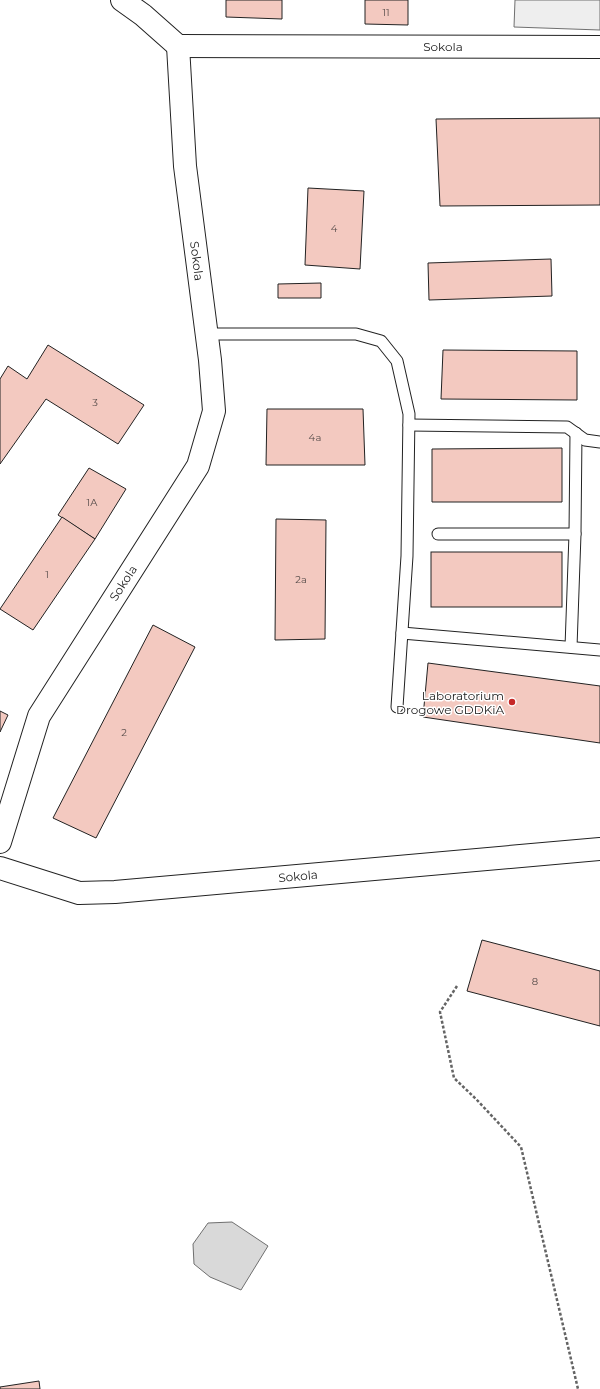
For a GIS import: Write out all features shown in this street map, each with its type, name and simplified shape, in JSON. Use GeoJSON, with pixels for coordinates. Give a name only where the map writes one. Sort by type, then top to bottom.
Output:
{"type":"FeatureCollection","features":[{"type":"Feature","properties":{"kind":"street"},"geometry":{"type":"LineString","coordinates":[[122,0],[143,15],[178,46]]}},
{"type":"Feature","properties":{"kind":"street","name":"Sokola"},"geometry":{"type":"LineString","coordinates":[[0,842],[39,716],[198,466],[214,411],[207,334],[185,166],[178,46],[600,47]]}},
{"type":"Feature","properties":{"kind":"street","name":"Sokola"},"geometry":{"type":"LineString","coordinates":[[0,868],[79,893],[115,892],[600,849]]}},
{"type":"Feature","properties":{"kind":"lane"},"geometry":{"type":"LineString","coordinates":[[207,334],[356,334],[381,341],[397,361],[409,414],[407,556],[398,707]]}},
{"type":"Feature","properties":{"kind":"lane"},"geometry":{"type":"LineString","coordinates":[[409,425],[568,427],[585,440],[600,442]]}},
{"type":"Feature","properties":{"kind":"lane"},"geometry":{"type":"LineString","coordinates":[[571,647],[575,534],[576,433]]}},
{"type":"Feature","properties":{"kind":"lane"},"geometry":{"type":"LineString","coordinates":[[438,534],[575,534]]}},
{"type":"Feature","properties":{"kind":"lane"},"geometry":{"type":"LineString","coordinates":[[402,633],[600,650]]}},
{"type":"Feature","properties":{"kind":"path"},"geometry":{"type":"LineString","coordinates":[[457,986],[440,1012],[454,1078],[521,1147],[578,1389]]}},
{"type":"Feature","properties":{"kind":"shaded area"},"geometry":{"type":"Polygon","coordinates":[[[515,0],[600,0],[600,30],[514,27],[515,0]]]}},
{"type":"Feature","properties":{"kind":"shaded area"},"geometry":{"type":"Polygon","coordinates":[[[232,1222],[268,1246],[241,1290],[210,1277],[194,1264],[193,1244],[208,1223],[232,1222]]]}},
{"type":"Feature","properties":{"kind":"building"},"geometry":{"type":"Polygon","coordinates":[[[226,0],[282,0],[282,19],[226,17],[226,0]]]}},
{"type":"Feature","properties":{"kind":"building"},"geometry":{"type":"Polygon","coordinates":[[[365,0],[408,0],[408,25],[365,24],[365,0]]]}},
{"type":"Feature","properties":{"kind":"building"},"geometry":{"type":"Polygon","coordinates":[[[600,118],[600,205],[440,206],[436,119],[600,118]]]}},
{"type":"Feature","properties":{"kind":"building"},"geometry":{"type":"Polygon","coordinates":[[[308,188],[364,191],[360,269],[305,265],[308,188]]]}},
{"type":"Feature","properties":{"kind":"building"},"geometry":{"type":"Polygon","coordinates":[[[551,259],[552,296],[429,300],[428,263],[551,259]]]}},
{"type":"Feature","properties":{"kind":"building"},"geometry":{"type":"Polygon","coordinates":[[[321,283],[321,298],[278,298],[278,284],[321,283]]]}},
{"type":"Feature","properties":{"kind":"building"},"geometry":{"type":"Polygon","coordinates":[[[48,345],[144,405],[118,444],[46,399],[0,464],[0,379],[8,366],[27,379],[48,345]]]}},
{"type":"Feature","properties":{"kind":"building"},"geometry":{"type":"Polygon","coordinates":[[[443,350],[577,351],[577,400],[441,399],[443,350]]]}},
{"type":"Feature","properties":{"kind":"building"},"geometry":{"type":"Polygon","coordinates":[[[267,409],[363,409],[365,465],[266,465],[267,409]]]}},
{"type":"Feature","properties":{"kind":"building"},"geometry":{"type":"Polygon","coordinates":[[[562,448],[562,502],[432,502],[432,449],[562,448]]]}},
{"type":"Feature","properties":{"kind":"building"},"geometry":{"type":"Polygon","coordinates":[[[89,468],[126,489],[95,539],[58,515],[89,468]]]}},
{"type":"Feature","properties":{"kind":"building"},"geometry":{"type":"Polygon","coordinates":[[[62,517],[95,539],[33,630],[0,609],[62,517]]]}},
{"type":"Feature","properties":{"kind":"building"},"geometry":{"type":"Polygon","coordinates":[[[276,519],[326,520],[325,639],[275,640],[276,519]]]}},
{"type":"Feature","properties":{"kind":"building"},"geometry":{"type":"Polygon","coordinates":[[[431,552],[562,552],[562,607],[431,607],[431,552]]]}},
{"type":"Feature","properties":{"kind":"building"},"geometry":{"type":"Polygon","coordinates":[[[153,625],[195,647],[96,838],[53,818],[153,625]]]}},
{"type":"Feature","properties":{"kind":"building","name":"Laboratorium Drogowe GDDKiA"},"geometry":{"type":"Polygon","coordinates":[[[428,663],[600,686],[600,743],[423,717],[428,663]]]}},
{"type":"Feature","properties":{"kind":"building"},"geometry":{"type":"Polygon","coordinates":[[[0,711],[8,715],[0,732],[0,711]]]}},
{"type":"Feature","properties":{"kind":"building"},"geometry":{"type":"Polygon","coordinates":[[[482,940],[600,971],[600,1026],[467,991],[482,940]]]}},
{"type":"Feature","properties":{"kind":"building"},"geometry":{"type":"Polygon","coordinates":[[[39,1381],[40,1389],[0,1389],[0,1387],[39,1381]]]}},
{"type":"Feature","properties":{"kind":"place","name":"Laboratorium Drogowe GDDKiA"},"geometry":{"type":"Point","coordinates":[512,702]}}]}
